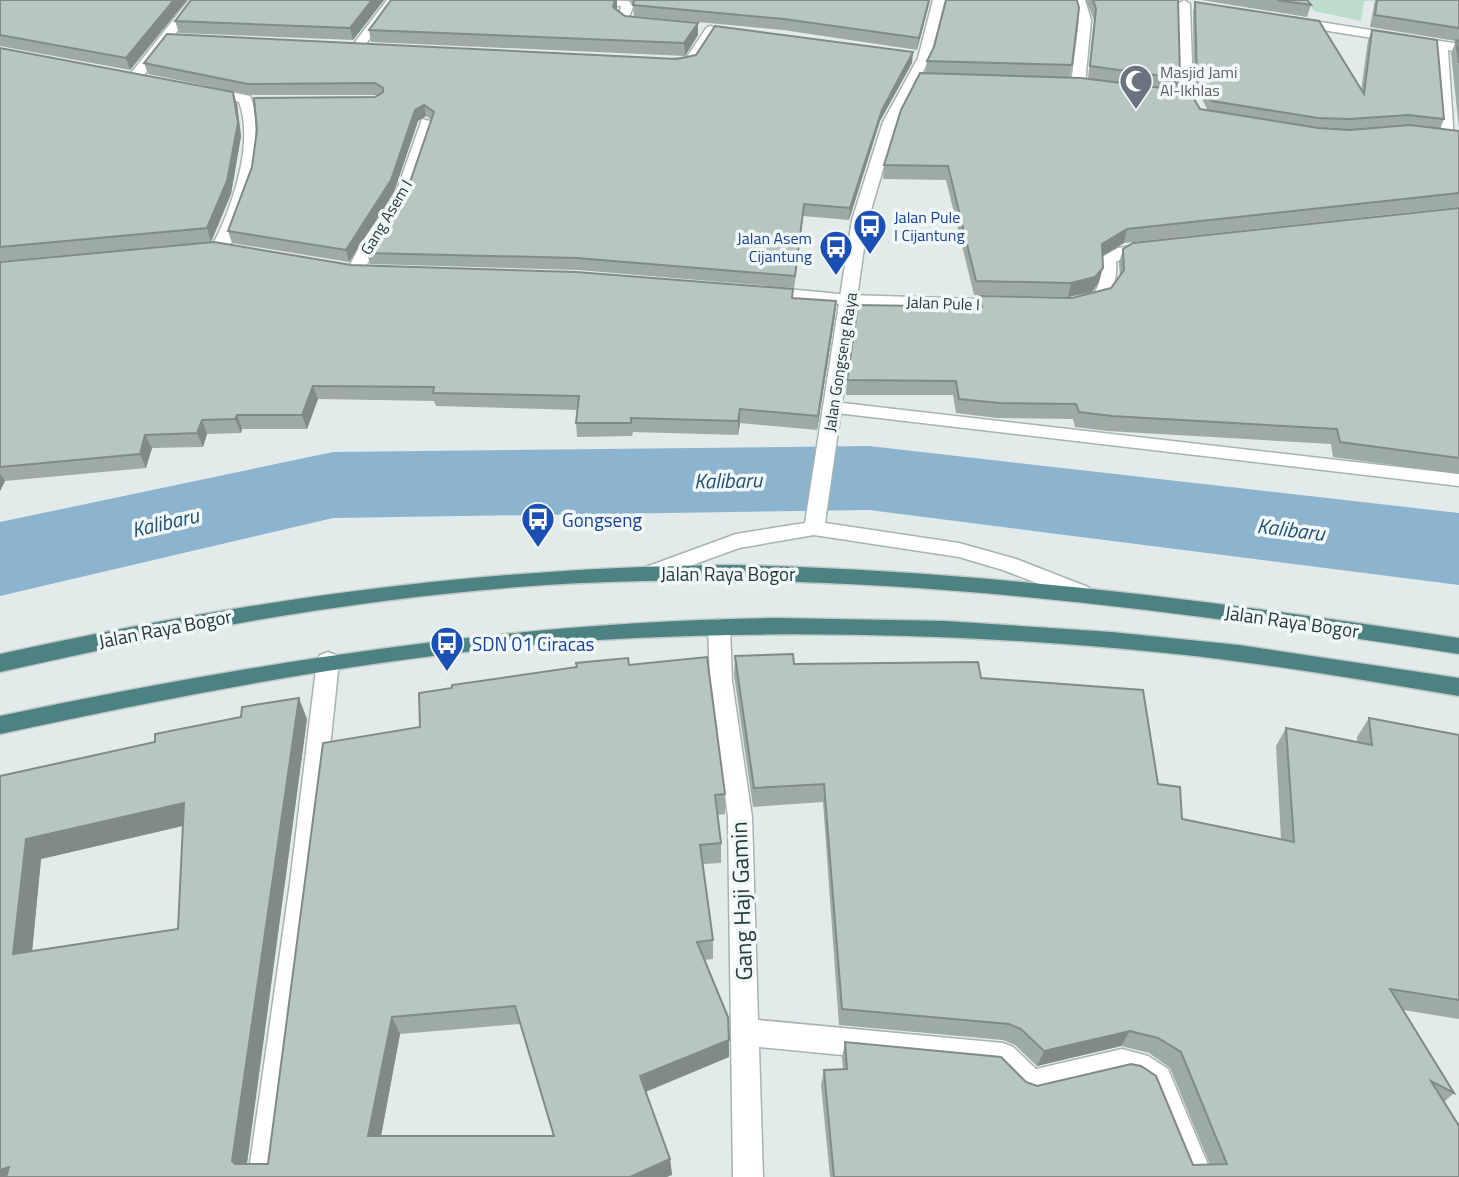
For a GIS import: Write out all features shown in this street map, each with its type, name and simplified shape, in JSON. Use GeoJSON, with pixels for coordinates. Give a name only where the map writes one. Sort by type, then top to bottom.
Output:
{"type":"FeatureCollection","features":[{"type":"Feature","properties":{"kind":"highway","name":"Jalan Raya Bogor"},"geometry":{"type":"LineString","coordinates":[[0,663],[121,636],[311,603],[545,578],[650,573],[838,574],[1081,592],[1459,646]]}},
{"type":"Feature","properties":{"kind":"highway"},"geometry":{"type":"LineString","coordinates":[[0,725],[173,687],[328,661],[526,638],[719,627],[913,629],[1154,645],[1459,687]]}},
{"type":"Feature","properties":{"kind":"street"},"geometry":{"type":"LineString","coordinates":[[136,76],[172,38],[195,0]]}},
{"type":"Feature","properties":{"kind":"street"},"geometry":{"type":"LineString","coordinates":[[358,46],[393,0]]}},
{"type":"Feature","properties":{"kind":"street"},"geometry":{"type":"LineString","coordinates":[[584,0],[625,3],[627,7],[622,19],[660,25]]}},
{"type":"Feature","properties":{"kind":"street","name":"Jalan Gongseng Raya"},"geometry":{"type":"LineString","coordinates":[[814,528],[860,220],[890,122],[919,79],[917,57],[939,0]]}},
{"type":"Feature","properties":{"kind":"street"},"geometry":{"type":"LineString","coordinates":[[1079,0],[1085,20],[1071,84],[1096,86]]}},
{"type":"Feature","properties":{"kind":"street"},"geometry":{"type":"LineString","coordinates":[[1144,93],[1187,97],[1179,3],[1198,6]]}},
{"type":"Feature","properties":{"kind":"street"},"geometry":{"type":"LineString","coordinates":[[1280,19],[1459,48]]}},
{"type":"Feature","properties":{"kind":"street"},"geometry":{"type":"LineString","coordinates":[[663,62],[690,61],[710,30]]}},
{"type":"Feature","properties":{"kind":"street"},"geometry":{"type":"LineString","coordinates":[[1441,45],[1449,138]]}},
{"type":"Feature","properties":{"kind":"street"},"geometry":{"type":"LineString","coordinates":[[186,86],[254,102],[250,108],[248,157],[237,213],[220,248]]}},
{"type":"Feature","properties":{"kind":"street","name":"Gang Asem I"},"geometry":{"type":"LineString","coordinates":[[378,272],[349,271],[403,193],[427,122]]}},
{"type":"Feature","properties":{"kind":"street"},"geometry":{"type":"LineString","coordinates":[[1068,306],[1088,303],[1105,293],[1110,283],[1108,260],[1114,255],[1136,250],[1170,248]]}},
{"type":"Feature","properties":{"kind":"street","name":"Jalan Pule I"},"geometry":{"type":"LineString","coordinates":[[752,291],[850,300],[1023,306]]}},
{"type":"Feature","properties":{"kind":"street"},"geometry":{"type":"LineString","coordinates":[[834,408],[1459,480]]}},
{"type":"Feature","properties":{"kind":"street"},"geometry":{"type":"LineString","coordinates":[[650,573],[736,541],[814,528],[959,550],[1009,564],[1081,592]]}},
{"type":"Feature","properties":{"kind":"street","name":"Gang Haji Gamin"},"geometry":{"type":"LineString","coordinates":[[719,627],[721,681],[740,817],[748,1177]]}},
{"type":"Feature","properties":{"kind":"street"},"geometry":{"type":"LineString","coordinates":[[263,1177],[303,883],[328,661]]}},
{"type":"Feature","properties":{"kind":"street"},"geometry":{"type":"LineString","coordinates":[[745,1032],[1003,1057],[1031,1085],[1122,1063],[1139,1066],[1158,1079],[1198,1177]]}},
{"type":"Feature","properties":{"kind":"green space"},"geometry":{"type":"Polygon","coordinates":[[[1307,0],[1435,0],[1364,1],[1361,21],[1314,11],[1307,0]]]}},
{"type":"Feature","properties":{"kind":"building"},"geometry":{"type":"Polygon","coordinates":[[[0,0],[174,0],[126,58],[0,35],[0,0]]]}},
{"type":"Feature","properties":{"kind":"building"},"geometry":{"type":"Polygon","coordinates":[[[191,0],[372,0],[350,28],[175,21],[191,0]]]}},
{"type":"Feature","properties":{"kind":"building"},"geometry":{"type":"Polygon","coordinates":[[[391,0],[615,0],[613,7],[625,16],[698,23],[684,43],[369,30],[391,0]]]}},
{"type":"Feature","properties":{"kind":"building"},"geometry":{"type":"Polygon","coordinates":[[[634,0],[929,0],[919,38],[784,19],[633,5],[634,0]]]}},
{"type":"Feature","properties":{"kind":"building"},"geometry":{"type":"Polygon","coordinates":[[[946,0],[1077,0],[1079,8],[1072,65],[927,61],[934,47],[946,0]]]}},
{"type":"Feature","properties":{"kind":"building"},"geometry":{"type":"Polygon","coordinates":[[[1093,0],[1178,0],[1180,75],[1170,77],[1090,66],[1096,9],[1093,0]]]}},
{"type":"Feature","properties":{"kind":"building"},"geometry":{"type":"Polygon","coordinates":[[[1277,0],[1307,0],[1311,5],[1277,0]]]}},
{"type":"Feature","properties":{"kind":"building"},"geometry":{"type":"Polygon","coordinates":[[[1377,0],[1459,0],[1459,28],[1375,15],[1377,0]]]}},
{"type":"Feature","properties":{"kind":"building"},"geometry":{"type":"Polygon","coordinates":[[[1195,2],[1319,21],[1364,94],[1372,30],[1437,40],[1444,119],[1408,115],[1318,118],[1212,101],[1205,88],[1197,83],[1195,2]]]}},
{"type":"Feature","properties":{"kind":"building"},"geometry":{"type":"Polygon","coordinates":[[[715,26],[913,52],[882,110],[850,208],[804,204],[795,276],[577,258],[367,253],[410,182],[434,112],[424,105],[415,110],[391,180],[346,250],[228,231],[252,167],[257,130],[254,98],[375,97],[383,92],[383,88],[375,83],[248,84],[144,63],[167,34],[677,59],[696,55],[715,26]]]}},
{"type":"Feature","properties":{"kind":"building"},"geometry":{"type":"Polygon","coordinates":[[[1456,40],[1459,41],[1459,63],[1456,40]]]}},
{"type":"Feature","properties":{"kind":"building"},"geometry":{"type":"Polygon","coordinates":[[[0,48],[233,92],[238,123],[227,181],[207,228],[0,247],[0,48]]]}},
{"type":"Feature","properties":{"kind":"building"},"geometry":{"type":"Polygon","coordinates":[[[920,73],[1081,78],[1181,88],[1191,94],[1200,109],[1318,128],[1350,130],[1410,125],[1459,131],[1459,193],[1127,229],[1102,244],[1103,268],[1095,277],[1071,283],[976,281],[948,166],[884,165],[901,110],[920,73]]]}},
{"type":"Feature","properties":{"kind":"building"},"geometry":{"type":"Polygon","coordinates":[[[1459,208],[1459,458],[1340,442],[1337,429],[1112,416],[1079,412],[1076,404],[1000,403],[959,399],[956,381],[847,380],[858,305],[982,307],[980,296],[1072,298],[1111,288],[1124,270],[1123,249],[1133,243],[1459,208]]]}},
{"type":"Feature","properties":{"kind":"building"},"geometry":{"type":"Polygon","coordinates":[[[214,242],[351,265],[576,272],[793,289],[792,298],[836,301],[818,416],[740,409],[738,421],[631,418],[631,423],[576,423],[579,396],[433,393],[434,387],[313,386],[302,415],[237,415],[235,419],[202,420],[197,433],[145,435],[140,454],[0,467],[0,262],[214,242]]]}},
{"type":"Feature","properties":{"kind":"building"},"geometry":{"type":"Polygon","coordinates":[[[793,654],[794,664],[978,662],[981,678],[1143,690],[1158,784],[1180,787],[1182,819],[1294,842],[1286,728],[1372,745],[1369,718],[1459,735],[1459,1000],[1390,989],[1454,1093],[1431,1081],[1459,1126],[1459,1177],[834,1177],[824,1070],[847,1069],[845,1042],[1001,1057],[1026,1082],[1037,1086],[1131,1064],[1141,1066],[1156,1076],[1193,1165],[1227,1164],[1181,1052],[1158,1038],[1130,1031],[1044,1051],[1021,1029],[1009,1024],[842,1009],[824,784],[754,788],[735,656],[793,654]]]}},
{"type":"Feature","properties":{"kind":"building"},"geometry":{"type":"Polygon","coordinates":[[[707,657],[725,794],[715,795],[721,843],[700,845],[713,940],[697,942],[728,1017],[729,1040],[640,1076],[670,1159],[630,1177],[6,1177],[9,1167],[0,1170],[0,776],[155,742],[155,734],[241,717],[242,707],[299,698],[232,1161],[235,1164],[268,1164],[323,743],[420,727],[419,693],[452,688],[452,685],[577,667],[576,663],[628,658],[629,665],[707,657]],[[184,803],[26,839],[13,954],[178,929],[184,803]],[[515,1006],[392,1017],[368,1136],[554,1136],[515,1006]]]}},
{"type":"Feature","properties":{"kind":"waterway","name":"Kalibaru"},"geometry":{"type":"LineString","coordinates":[[0,559],[333,485],[869,478],[1459,549]]}},
{"type":"Feature","properties":{"kind":"place","name":"Masjid Jami Al-Ikhlas"},"geometry":{"type":"Point","coordinates":[1136,111]}},
{"type":"Feature","properties":{"kind":"place","name":"Jalan Pule I Cijantung"},"geometry":{"type":"Point","coordinates":[870,256]}},
{"type":"Feature","properties":{"kind":"place","name":"Jalan Asem Cijantung"},"geometry":{"type":"Point","coordinates":[836,277]}},
{"type":"Feature","properties":{"kind":"place","name":"Gongseng"},"geometry":{"type":"Point","coordinates":[538,549]}},
{"type":"Feature","properties":{"kind":"place","name":"SDN 01 Ciracas"},"geometry":{"type":"Point","coordinates":[447,673]}}]}
